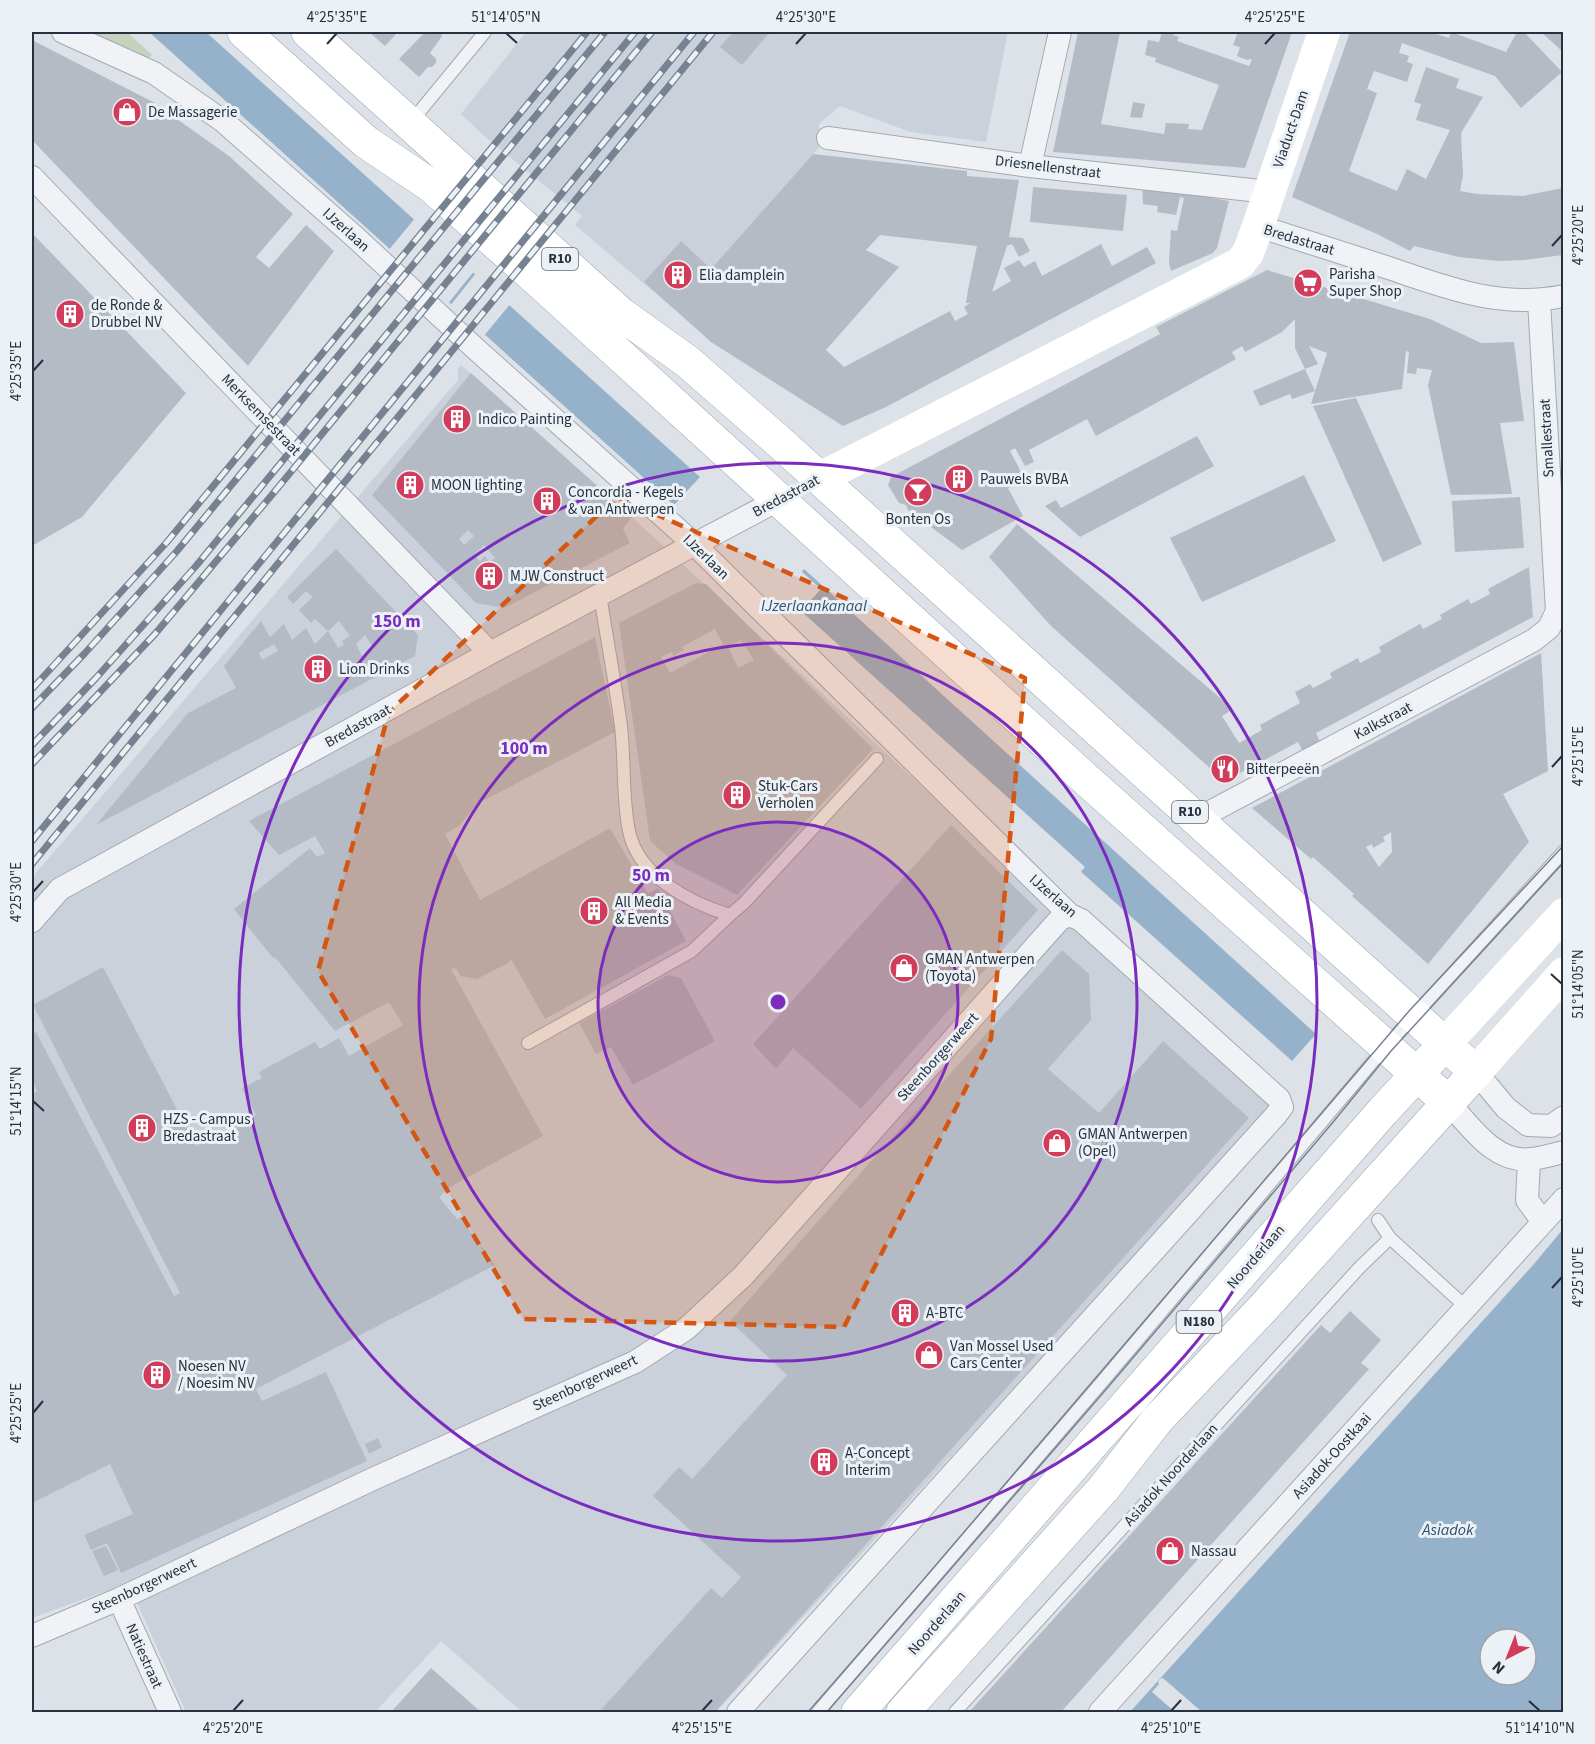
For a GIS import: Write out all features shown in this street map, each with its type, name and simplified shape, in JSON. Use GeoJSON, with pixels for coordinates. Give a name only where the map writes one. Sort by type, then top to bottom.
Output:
{"type":"FeatureCollection","features":[{"type":"Feature","properties":{"kind":"main road","name":"R10"},"geometry":{"type":"LineString","coordinates":[[244,32],[366,142],[430,185],[531,274],[1080,774],[1449,1102]]}},
{"type":"Feature","properties":{"kind":"main road","name":"R10"},"geometry":{"type":"LineString","coordinates":[[308,32],[621,314],[688,362],[819,478],[1209,813],[1414,1016],[1476,1072]]}},
{"type":"Feature","properties":{"kind":"main road","name":"Bredastraat"},"geometry":{"type":"LineString","coordinates":[[778,500],[819,478]]}},
{"type":"Feature","properties":{"kind":"main road","name":"Noorderlaan"},"geometry":{"type":"LineString","coordinates":[[858,1713],[1445,1044]]}},
{"type":"Feature","properties":{"kind":"main road"},"geometry":{"type":"LineString","coordinates":[[1449,1102],[1476,1072]]}},
{"type":"Feature","properties":{"kind":"main road","name":"N180"},"geometry":{"type":"LineString","coordinates":[[903,1713],[1096,1497],[1157,1420],[1265,1306],[1449,1102]]}},
{"type":"Feature","properties":{"kind":"street","name":"IJzerlaan"},"geometry":{"type":"LineString","coordinates":[[63,32],[154,73],[223,121],[355,237],[478,351],[694,544],[1070,915],[1081,920],[1279,1099],[1282,1107],[738,1713]]}},
{"type":"Feature","properties":{"kind":"street"},"geometry":{"type":"LineString","coordinates":[[1030,166],[1060,32]]}},
{"type":"Feature","properties":{"kind":"street","name":"Viaduct-Dam"},"geometry":{"type":"LineString","coordinates":[[1258,226],[1324,32]]}},
{"type":"Feature","properties":{"kind":"street","name":"Driesnellenstraat"},"geometry":{"type":"LineString","coordinates":[[828,138],[1030,166],[1269,192]]}},
{"type":"Feature","properties":{"kind":"street","name":"Merksemsestraat"},"geometry":{"type":"LineString","coordinates":[[32,177],[490,653]]}},
{"type":"Feature","properties":{"kind":"street","name":"Bredastraat"},"geometry":{"type":"LineString","coordinates":[[819,478],[1240,263],[1248,253],[1258,226],[1466,293],[1504,300],[1539,301],[1563,297]]}},
{"type":"Feature","properties":{"kind":"street","name":"Smallestraat"},"geometry":{"type":"LineString","coordinates":[[1539,301],[1557,611]]}},
{"type":"Feature","properties":{"kind":"street","name":"Bredastraat"},"geometry":{"type":"LineString","coordinates":[[32,921],[60,889],[490,653],[778,500]]}},
{"type":"Feature","properties":{"kind":"street","name":"Kalkstraat"},"geometry":{"type":"LineString","coordinates":[[1209,813],[1534,640],[1549,628],[1557,611]]}},
{"type":"Feature","properties":{"kind":"street","name":"Noorderlaan"},"geometry":{"type":"LineString","coordinates":[[1445,1044],[1563,914]]}},
{"type":"Feature","properties":{"kind":"street","name":"Steenborgerweert"},"geometry":{"type":"LineString","coordinates":[[32,1636],[119,1599],[375,1478],[635,1362],[686,1329],[743,1276],[1060,919],[1070,915]]}},
{"type":"Feature","properties":{"kind":"street"},"geometry":{"type":"LineString","coordinates":[[1563,973],[1476,1072],[1506,1108],[1528,1125],[1551,1126],[1563,1117]]}},
{"type":"Feature","properties":{"kind":"street"},"geometry":{"type":"LineString","coordinates":[[1449,1102],[1480,1138],[1502,1155],[1529,1160],[1563,1152]]}},
{"type":"Feature","properties":{"kind":"street"},"geometry":{"type":"LineString","coordinates":[[1529,1160],[1527,1200],[1543,1222]]}},
{"type":"Feature","properties":{"kind":"street","name":"Asiadok-Oostkaai"},"geometry":{"type":"LineString","coordinates":[[1100,1713],[1563,1199]]}},
{"type":"Feature","properties":{"kind":"street","name":"Natiestraat"},"geometry":{"type":"LineString","coordinates":[[119,1599],[170,1713]]}},
{"type":"Feature","properties":{"kind":"lane"},"geometry":{"type":"LineString","coordinates":[[410,123],[485,32]]}},
{"type":"Feature","properties":{"kind":"lane"},"geometry":{"type":"LineString","coordinates":[[600,595],[621,727],[629,833],[640,856],[655,875],[711,909],[730,915]]}},
{"type":"Feature","properties":{"kind":"lane"},"geometry":{"type":"LineString","coordinates":[[528,1043],[692,951],[744,903],[877,759]]}},
{"type":"Feature","properties":{"kind":"lane"},"geometry":{"type":"LineString","coordinates":[[818,1713],[1095,1391],[1386,1046],[1563,851]]}},
{"type":"Feature","properties":{"kind":"lane"},"geometry":{"type":"LineString","coordinates":[[1378,1220],[1390,1238],[1466,1307]]}},
{"type":"Feature","properties":{"kind":"lane","name":"Asiadok Noorderlaan"},"geometry":{"type":"LineString","coordinates":[[955,1713],[1360,1267],[1390,1238]]}},
{"type":"Feature","properties":{"kind":"highlighted area"},"geometry":{"type":"Polygon","coordinates":[[[617,497],[1025,678],[991,1039],[844,1327],[523,1319],[318,971],[389,712],[617,497]]]}},
{"type":"Feature","properties":{"kind":"shaded area"},"geometry":{"type":"Polygon","coordinates":[[[526,32],[1008,32],[986,142],[910,132],[840,106],[819,124],[820,146],[675,310],[575,225],[582,216],[483,135],[461,114],[526,32]]]}},
{"type":"Feature","properties":{"kind":"shaded area"},"geometry":{"type":"Polygon","coordinates":[[[461,365],[632,517],[1044,900],[1273,1106],[716,1712],[522,1712],[441,1641],[375,1712],[186,1712],[128,1583],[32,1618],[32,882],[36,873],[458,380],[458,368],[461,365]]]}},
{"type":"Feature","properties":{"kind":"green space"},"geometry":{"type":"Polygon","coordinates":[[[91,32],[127,32],[152,55],[147,59],[91,32]]]}},
{"type":"Feature","properties":{"kind":"water"},"geometry":{"type":"Polygon","coordinates":[[[149,32],[206,32],[700,477],[674,505],[149,32]]]}},
{"type":"Feature","properties":{"kind":"water","name":"IJzerlaankanaal"},"geometry":{"type":"Polygon","coordinates":[[[804,569],[1316,1034],[1292,1061],[778,600],[804,569]]]}},
{"type":"Feature","properties":{"kind":"water","name":"Asiadok"},"geometry":{"type":"Polygon","coordinates":[[[1563,1229],[1563,1712],[1130,1712],[1534,1264],[1563,1229]]]}},
{"type":"Feature","properties":{"kind":"pier"},"geometry":{"type":"Polygon","coordinates":[[[416,217],[475,270],[447,305],[388,251],[416,217]]]}},
{"type":"Feature","properties":{"kind":"pier"},"geometry":{"type":"Polygon","coordinates":[[[477,272],[511,303],[483,337],[449,307],[477,272]]]}},
{"type":"Feature","properties":{"kind":"pier"},"geometry":{"type":"Polygon","coordinates":[[[800,570],[821,589],[801,611],[1085,867],[1079,874],[835,656],[796,618],[794,619],[775,602],[775,598],[800,570]]]}},
{"type":"Feature","properties":{"kind":"pier"},"geometry":{"type":"Polygon","coordinates":[[[1161,1678],[1202,1712],[1175,1712],[1152,1692],[1161,1678]]]}},
{"type":"Feature","properties":{"kind":"building"},"geometry":{"type":"Polygon","coordinates":[[[369,32],[398,32],[385,46],[369,32]]]}},
{"type":"Feature","properties":{"kind":"building"},"geometry":{"type":"Polygon","coordinates":[[[425,32],[441,32],[442,36],[430,53],[436,59],[436,63],[428,67],[419,77],[399,59],[425,32]]]}},
{"type":"Feature","properties":{"kind":"building"},"geometry":{"type":"Polygon","coordinates":[[[733,32],[770,32],[742,65],[720,47],[733,32]]]}},
{"type":"Feature","properties":{"kind":"building"},"geometry":{"type":"Polygon","coordinates":[[[1078,32],[1120,32],[1101,124],[1164,134],[1166,123],[1189,124],[1188,129],[1202,130],[1219,85],[1155,62],[1156,58],[1145,55],[1148,40],[1159,42],[1162,32],[1174,32],[1173,35],[1179,37],[1177,41],[1249,66],[1252,59],[1247,60],[1237,56],[1240,47],[1233,45],[1238,32],[1292,32],[1245,168],[1053,152],[1078,32]]]}},
{"type":"Feature","properties":{"kind":"building"},"geometry":{"type":"Polygon","coordinates":[[[1350,32],[1430,32],[1449,38],[1451,32],[1506,52],[1517,32],[1524,32],[1562,72],[1521,108],[1495,76],[1402,43],[1399,53],[1409,56],[1407,62],[1413,64],[1407,82],[1374,71],[1367,89],[1377,93],[1349,171],[1397,191],[1407,169],[1426,179],[1450,130],[1416,120],[1421,104],[1414,102],[1426,67],[1459,79],[1456,88],[1483,97],[1461,133],[1463,175],[1460,191],[1523,196],[1563,188],[1563,255],[1499,261],[1459,257],[1414,246],[1410,251],[1292,197],[1350,32]]]}},
{"type":"Feature","properties":{"kind":"building"},"geometry":{"type":"Polygon","coordinates":[[[1541,32],[1563,32],[1563,52],[1541,32]]]}},
{"type":"Feature","properties":{"kind":"building"},"geometry":{"type":"Polygon","coordinates":[[[32,40],[153,102],[229,156],[293,214],[256,257],[269,268],[306,225],[334,251],[248,366],[32,140],[32,40]]]}},
{"type":"Feature","properties":{"kind":"building"},"geometry":{"type":"Polygon","coordinates":[[[1133,102],[1145,104],[1142,118],[1130,117],[1133,102]]]}},
{"type":"Feature","properties":{"kind":"building"},"geometry":{"type":"Polygon","coordinates":[[[813,154],[967,171],[967,176],[1019,180],[1009,237],[1023,238],[1030,251],[1019,257],[1012,244],[1007,246],[992,292],[1011,281],[1004,268],[1019,260],[1024,267],[1035,261],[1042,276],[1101,244],[1112,266],[1147,247],[1156,263],[886,407],[843,426],[711,342],[644,282],[681,241],[711,269],[813,154]],[[880,235],[866,250],[899,267],[826,350],[844,367],[950,311],[955,321],[968,314],[964,307],[970,303],[966,303],[977,246],[880,235]]]}},
{"type":"Feature","properties":{"kind":"building"},"geometry":{"type":"Polygon","coordinates":[[[1142,185],[1229,201],[1217,248],[1213,253],[1171,271],[1169,263],[1171,230],[1177,231],[1184,198],[1180,197],[1176,215],[1157,212],[1158,206],[1143,204],[1142,185]]]}},
{"type":"Feature","properties":{"kind":"building"},"geometry":{"type":"Polygon","coordinates":[[[1033,187],[1127,195],[1123,231],[1030,222],[1033,187]]]}},
{"type":"Feature","properties":{"kind":"building","name":"de Ronde & Drubbel NV"},"geometry":{"type":"Polygon","coordinates":[[[32,233],[186,393],[82,517],[32,546],[32,233]]]}},
{"type":"Feature","properties":{"kind":"building"},"geometry":{"type":"Polygon","coordinates":[[[1267,270],[1430,319],[1481,343],[1514,342],[1524,421],[1500,423],[1512,494],[1451,495],[1428,385],[1432,370],[1417,368],[1416,374],[1407,373],[1409,352],[1406,351],[1402,389],[1311,404],[1327,353],[1309,346],[1318,364],[1305,369],[1295,348],[1295,319],[1282,332],[1245,352],[1242,346],[1232,352],[1236,359],[1096,436],[1087,419],[1029,450],[1034,462],[1025,466],[1015,448],[1010,451],[1021,472],[1010,478],[1014,486],[1008,488],[1023,516],[962,550],[908,510],[906,505],[899,503],[888,485],[891,477],[1160,334],[1156,327],[1267,270]]]}},
{"type":"Feature","properties":{"kind":"building"},"geometry":{"type":"Polygon","coordinates":[[[1305,369],[1315,391],[1292,399],[1290,394],[1260,406],[1253,391],[1305,369]]]}},
{"type":"Feature","properties":{"kind":"building"},"geometry":{"type":"Polygon","coordinates":[[[471,373],[632,517],[623,529],[630,543],[504,608],[476,603],[372,495],[471,373]],[[468,530],[459,539],[464,545],[474,536],[468,530]],[[484,545],[474,555],[480,561],[485,556],[489,562],[495,558],[484,545]]]}},
{"type":"Feature","properties":{"kind":"building"},"geometry":{"type":"Polygon","coordinates":[[[1356,398],[1422,544],[1383,562],[1313,406],[1356,398]]]}},
{"type":"Feature","properties":{"kind":"building"},"geometry":{"type":"Polygon","coordinates":[[[1197,436],[1214,466],[1080,537],[1045,506],[1056,500],[1061,508],[1197,436]]]}},
{"type":"Feature","properties":{"kind":"building"},"geometry":{"type":"Polygon","coordinates":[[[1304,475],[1336,541],[1202,602],[1170,538],[1304,475]]]}},
{"type":"Feature","properties":{"kind":"building"},"geometry":{"type":"Polygon","coordinates":[[[1520,497],[1524,548],[1455,552],[1452,501],[1520,497]]]}},
{"type":"Feature","properties":{"kind":"building"},"geometry":{"type":"Polygon","coordinates":[[[1017,524],[1233,709],[1222,716],[1239,743],[1262,730],[1260,725],[1300,703],[1295,692],[1310,684],[1313,688],[1332,678],[1330,673],[1358,658],[1360,663],[1381,652],[1379,647],[1420,624],[1423,629],[1442,619],[1440,615],[1468,599],[1471,604],[1490,594],[1488,589],[1529,567],[1533,617],[1316,733],[1321,744],[1304,754],[1298,742],[1229,779],[1221,778],[1051,626],[989,557],[1017,524]]]}},
{"type":"Feature","properties":{"kind":"building"},"geometry":{"type":"Polygon","coordinates":[[[336,549],[418,635],[415,656],[96,825],[188,713],[236,688],[224,666],[261,621],[270,637],[284,624],[292,640],[306,628],[315,644],[328,631],[315,619],[311,623],[299,610],[313,597],[306,591],[293,604],[287,597],[336,549]],[[339,621],[328,631],[338,648],[344,645],[342,641],[350,636],[339,621]],[[365,635],[356,644],[362,656],[374,649],[365,635]],[[274,644],[259,653],[262,660],[278,651],[274,644]]]}},
{"type":"Feature","properties":{"kind":"building","name":"Stuk-Cars Verholen"},"geometry":{"type":"Polygon","coordinates":[[[696,583],[706,584],[873,749],[737,895],[676,864],[650,841],[619,623],[696,583]],[[715,629],[682,647],[684,650],[673,656],[672,652],[661,657],[670,673],[723,644],[715,629]],[[741,640],[728,647],[738,668],[754,660],[741,640]]]}},
{"type":"Feature","properties":{"kind":"building"},"geometry":{"type":"Polygon","coordinates":[[[595,637],[615,732],[477,804],[459,826],[445,834],[480,900],[610,828],[648,894],[658,888],[686,941],[545,1019],[511,959],[508,963],[477,979],[460,976],[456,968],[451,969],[543,1136],[450,1187],[439,1197],[457,1219],[460,1217],[495,1265],[256,1389],[262,1401],[326,1372],[367,1461],[121,1573],[107,1543],[91,1550],[84,1535],[133,1514],[110,1464],[32,1503],[32,1095],[37,1091],[32,1080],[32,1034],[36,1032],[174,1296],[180,1293],[33,1005],[103,967],[196,1146],[256,1115],[242,1088],[262,1078],[259,1072],[315,1042],[320,1049],[339,1038],[349,1056],[403,1025],[389,1002],[335,1031],[234,909],[310,848],[317,857],[325,853],[315,836],[279,855],[249,821],[595,637]]]}},
{"type":"Feature","properties":{"kind":"building"},"geometry":{"type":"Polygon","coordinates":[[[1541,653],[1548,771],[1503,794],[1529,842],[1428,964],[1352,896],[1354,894],[1313,857],[1311,859],[1252,808],[1541,653]],[[1391,832],[1383,837],[1385,841],[1373,848],[1372,844],[1366,847],[1379,867],[1392,852],[1391,832]]]}},
{"type":"Feature","properties":{"kind":"building","name":"GMAN Antwerpen (Toyota)"},"geometry":{"type":"Polygon","coordinates":[[[951,825],[1038,910],[861,1109],[793,1048],[776,1069],[753,1044],[951,825]]]}},
{"type":"Feature","properties":{"kind":"building"},"geometry":{"type":"Polygon","coordinates":[[[1062,950],[1089,974],[1091,1020],[1048,1069],[1099,1113],[1163,1041],[1249,1118],[715,1712],[599,1712],[711,1588],[722,1598],[741,1577],[653,1496],[679,1467],[692,1479],[787,1375],[730,1321],[1062,950]]]}},
{"type":"Feature","properties":{"kind":"building"},"geometry":{"type":"Polygon","coordinates":[[[668,975],[681,978],[715,1041],[633,1085],[611,1047],[596,1054],[579,1023],[668,975]]]}},
{"type":"Feature","properties":{"kind":"building"},"geometry":{"type":"Polygon","coordinates":[[[1350,1311],[1381,1340],[1361,1363],[1369,1369],[1061,1712],[969,1712],[1321,1325],[1330,1333],[1350,1311]]]}},
{"type":"Feature","properties":{"kind":"building"},"geometry":{"type":"Polygon","coordinates":[[[378,1438],[382,1447],[369,1454],[365,1444],[378,1438]]]}},
{"type":"Feature","properties":{"kind":"building"},"geometry":{"type":"Polygon","coordinates":[[[106,1546],[118,1570],[104,1576],[92,1551],[106,1546]]]}},
{"type":"Feature","properties":{"kind":"building"},"geometry":{"type":"Polygon","coordinates":[[[431,1668],[481,1712],[391,1712],[431,1668]]]}},
{"type":"Feature","properties":{"kind":"tram line"},"geometry":{"type":"LineString","coordinates":[[808,1712],[1409,1011],[1564,845]]}},
{"type":"Feature","properties":{"kind":"tram line"},"geometry":{"type":"LineString","coordinates":[[827,1712],[1109,1386],[1391,1051],[1564,862]]}},
{"type":"Feature","properties":{"kind":"railway"},"geometry":{"type":"LineString","coordinates":[[32,689],[167,542],[587,32]]}},
{"type":"Feature","properties":{"kind":"railway"},"geometry":{"type":"LineString","coordinates":[[32,708],[177,551],[605,32]]}},
{"type":"Feature","properties":{"kind":"railway"},"geometry":{"type":"LineString","coordinates":[[32,745],[96,678],[196,566],[635,32]]}},
{"type":"Feature","properties":{"kind":"railway"},"geometry":{"type":"LineString","coordinates":[[32,764],[155,634],[652,32]]}},
{"type":"Feature","properties":{"kind":"railway"},"geometry":{"type":"LineString","coordinates":[[32,841],[694,32]]}},
{"type":"Feature","properties":{"kind":"railway"},"geometry":{"type":"LineString","coordinates":[[32,864],[713,32]]}},
{"type":"Feature","properties":{"kind":"place","name":"De Massagerie"},"geometry":{"type":"Point","coordinates":[127,112]}},
{"type":"Feature","properties":{"kind":"place","name":"Elia damplein"},"geometry":{"type":"Point","coordinates":[678,275]}},
{"type":"Feature","properties":{"kind":"place","name":"Parisha Super Shop"},"geometry":{"type":"Point","coordinates":[1308,283]}},
{"type":"Feature","properties":{"kind":"place","name":"de Ronde & Drubbel NV"},"geometry":{"type":"Point","coordinates":[70,314]}},
{"type":"Feature","properties":{"kind":"place","name":"Indico Painting"},"geometry":{"type":"Point","coordinates":[457,419]}},
{"type":"Feature","properties":{"kind":"place","name":"Pauwels BVBA"},"geometry":{"type":"Point","coordinates":[959,479]}},
{"type":"Feature","properties":{"kind":"place","name":"MOON lighting"},"geometry":{"type":"Point","coordinates":[410,485]}},
{"type":"Feature","properties":{"kind":"place","name":"Bonten Os"},"geometry":{"type":"Point","coordinates":[918,492]}},
{"type":"Feature","properties":{"kind":"place","name":"Concordia - Kegels & van Antwerpen"},"geometry":{"type":"Point","coordinates":[547,501]}},
{"type":"Feature","properties":{"kind":"place","name":"MJW Construct"},"geometry":{"type":"Point","coordinates":[489,576]}},
{"type":"Feature","properties":{"kind":"place","name":"Lion Drinks"},"geometry":{"type":"Point","coordinates":[318,669]}},
{"type":"Feature","properties":{"kind":"place","name":"Bitterpeeën"},"geometry":{"type":"Point","coordinates":[1225,769]}},
{"type":"Feature","properties":{"kind":"place","name":"Stuk-Cars Verholen"},"geometry":{"type":"Point","coordinates":[737,795]}},
{"type":"Feature","properties":{"kind":"place","name":"All Media & Events"},"geometry":{"type":"Point","coordinates":[594,911]}},
{"type":"Feature","properties":{"kind":"place","name":"GMAN Antwerpen (Toyota)"},"geometry":{"type":"Point","coordinates":[904,968]}},
{"type":"Feature","properties":{"kind":"place","name":"HZS - Campus Bredastraat"},"geometry":{"type":"Point","coordinates":[142,1128]}},
{"type":"Feature","properties":{"kind":"place","name":"GMAN Antwerpen (Opel)"},"geometry":{"type":"Point","coordinates":[1057,1143]}},
{"type":"Feature","properties":{"kind":"place","name":"A-BTC"},"geometry":{"type":"Point","coordinates":[905,1313]}},
{"type":"Feature","properties":{"kind":"place","name":"Van Mossel Used Cars Center"},"geometry":{"type":"Point","coordinates":[929,1355]}},
{"type":"Feature","properties":{"kind":"place","name":"Noesen NV / Noesim NV"},"geometry":{"type":"Point","coordinates":[157,1375]}},
{"type":"Feature","properties":{"kind":"place","name":"A-Concept Interim"},"geometry":{"type":"Point","coordinates":[824,1462]}},
{"type":"Feature","properties":{"kind":"place","name":"Nassau"},"geometry":{"type":"Point","coordinates":[1170,1551]}}]}
